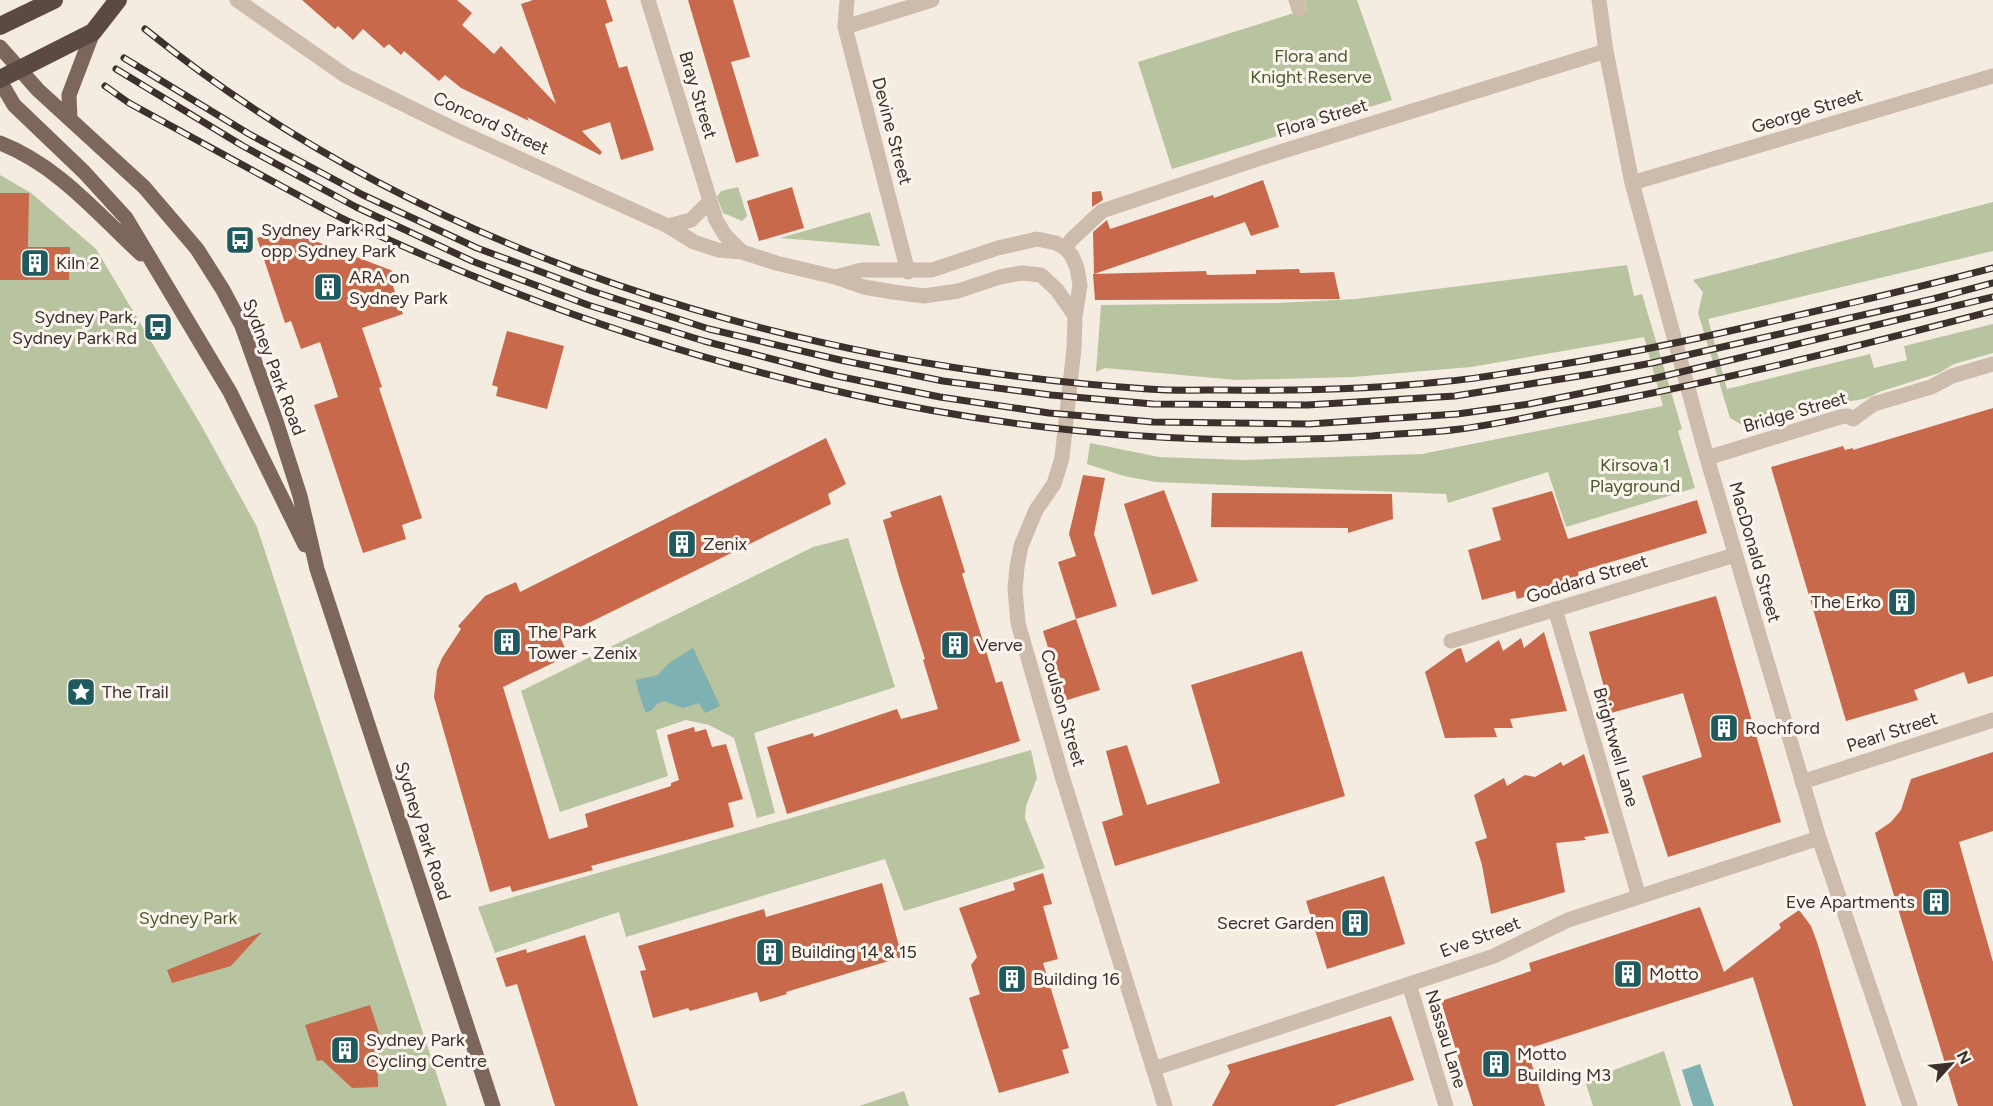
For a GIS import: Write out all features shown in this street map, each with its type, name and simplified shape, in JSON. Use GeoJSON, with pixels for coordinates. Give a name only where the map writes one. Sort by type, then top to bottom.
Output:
{"type":"FeatureCollection","features":[{"type":"Feature","properties":{"kind":"highway"},"geometry":{"type":"LineString","coordinates":[[0,26],[54,0]]}},
{"type":"Feature","properties":{"kind":"highway"},"geometry":{"type":"LineString","coordinates":[[0,80],[93,32],[118,0]]}},
{"type":"Feature","properties":{"kind":"main road"},"geometry":{"type":"LineString","coordinates":[[70,119],[69,95],[93,32]]}},
{"type":"Feature","properties":{"kind":"main road","name":"Sydney Park Road"},"geometry":{"type":"LineString","coordinates":[[0,47],[38,90],[158,202],[197,249],[242,326],[300,496],[317,569],[493,1106]]}},
{"type":"Feature","properties":{"kind":"main road","name":"Sydney Park Road"},"geometry":{"type":"LineString","coordinates":[[0,80],[14,105],[108,196],[126,218],[230,392],[317,569]]}},
{"type":"Feature","properties":{"kind":"main road","name":"Sydney Park Road"},"geometry":{"type":"LineString","coordinates":[[0,142],[44,166],[75,190],[152,264]]}},
{"type":"Feature","properties":{"kind":"street","name":"Concord Street"},"geometry":{"type":"LineString","coordinates":[[237,0],[346,76],[454,129],[668,226],[694,242],[718,250],[742,252]]}},
{"type":"Feature","properties":{"kind":"street","name":"Bray Street"},"geometry":{"type":"LineString","coordinates":[[648,0],[719,228],[742,252]]}},
{"type":"Feature","properties":{"kind":"street","name":"Devine Street"},"geometry":{"type":"LineString","coordinates":[[847,0],[845,27],[908,272]]}},
{"type":"Feature","properties":{"kind":"street"},"geometry":{"type":"LineString","coordinates":[[845,27],[932,0]]}},
{"type":"Feature","properties":{"kind":"street","name":"MacDonald Street"},"geometry":{"type":"LineString","coordinates":[[1599,0],[1606,51],[1632,183],[1707,458],[1819,838],[1910,1106]]}},
{"type":"Feature","properties":{"kind":"street","name":"Flora Street"},"geometry":{"type":"LineString","coordinates":[[1065,248],[1102,211],[1261,158],[1606,51]]}},
{"type":"Feature","properties":{"kind":"street","name":"George Street"},"geometry":{"type":"LineString","coordinates":[[1632,183],[1993,76]]}},
{"type":"Feature","properties":{"kind":"street"},"geometry":{"type":"LineString","coordinates":[[668,226],[691,220],[710,201]]}},
{"type":"Feature","properties":{"kind":"street"},"geometry":{"type":"LineString","coordinates":[[835,277],[862,270],[908,272],[932,270],[1027,240],[1047,240],[1065,248]]}},
{"type":"Feature","properties":{"kind":"street","name":"Coulson Street"},"geometry":{"type":"LineString","coordinates":[[1065,248],[1072,256],[1077,268],[1080,285],[1059,471],[1054,484],[1036,510],[1021,546],[1017,567],[1016,607],[1018,623],[1062,776],[1165,1106]]}},
{"type":"Feature","properties":{"kind":"street"},"geometry":{"type":"LineString","coordinates":[[742,252],[864,287],[924,296],[958,291],[1000,277],[1022,273],[1041,275],[1050,282],[1075,316]]}},
{"type":"Feature","properties":{"kind":"street","name":"Bridge Street"},"geometry":{"type":"LineString","coordinates":[[1707,458],[1840,417],[1853,418],[1874,404],[1931,387],[1952,376],[1993,364]]}},
{"type":"Feature","properties":{"kind":"street","name":"Goddard Street"},"geometry":{"type":"LineString","coordinates":[[1451,640],[1735,555]]}},
{"type":"Feature","properties":{"kind":"street","name":"Brightwell Lane"},"geometry":{"type":"LineString","coordinates":[[1555,609],[1639,897]]}},
{"type":"Feature","properties":{"kind":"street","name":"Pearl Street"},"geometry":{"type":"LineString","coordinates":[[1802,782],[1993,720]]}},
{"type":"Feature","properties":{"kind":"street","name":"Eve Street"},"geometry":{"type":"LineString","coordinates":[[1153,1069],[1494,956],[1568,920],[1819,838]]}},
{"type":"Feature","properties":{"kind":"street","name":"Nassau Lane"},"geometry":{"type":"LineString","coordinates":[[1409,984],[1446,1106]]}},
{"type":"Feature","properties":{"kind":"green space","name":"Flora and Knight Reserve"},"geometry":{"type":"Polygon","coordinates":[[[1304,0],[1357,0],[1392,100],[1172,169],[1138,62],[1307,9],[1304,0]]]}},
{"type":"Feature","properties":{"kind":"green space","name":"Sydney Park"},"geometry":{"type":"Polygon","coordinates":[[[0,175],[31,193],[96,249],[201,425],[257,527],[447,1106],[0,1106],[0,175]]]}},
{"type":"Feature","properties":{"kind":"green space"},"geometry":{"type":"Polygon","coordinates":[[[738,187],[747,216],[742,221],[723,213],[717,197],[721,191],[738,187]]]}},
{"type":"Feature","properties":{"kind":"green space"},"geometry":{"type":"Polygon","coordinates":[[[1993,202],[1993,251],[1708,319],[1727,389],[1870,354],[1874,368],[1907,360],[1904,346],[1993,324],[1993,353],[1954,364],[1939,373],[1864,399],[1838,403],[1752,425],[1742,425],[1730,418],[1698,313],[1703,292],[1693,280],[1993,202]]]}},
{"type":"Feature","properties":{"kind":"green space"},"geometry":{"type":"Polygon","coordinates":[[[870,212],[880,246],[780,238],[870,212]]]}},
{"type":"Feature","properties":{"kind":"green space","name":"Kirsova 1 Playground"},"geometry":{"type":"Polygon","coordinates":[[[1627,265],[1634,296],[1642,294],[1682,429],[1678,431],[1695,488],[1566,527],[1548,472],[1448,503],[1446,494],[1156,482],[1124,476],[1087,464],[1090,443],[1159,457],[1244,460],[1422,454],[1663,406],[1644,337],[1471,367],[1353,377],[1236,380],[1105,368],[1096,372],[1101,305],[1277,303],[1356,299],[1627,265]]]}},
{"type":"Feature","properties":{"kind":"green space"},"geometry":{"type":"Polygon","coordinates":[[[848,538],[895,687],[754,733],[775,813],[757,818],[734,738],[709,725],[686,720],[656,730],[668,776],[560,812],[521,691],[813,547],[848,538]]]}},
{"type":"Feature","properties":{"kind":"green space"},"geometry":{"type":"Polygon","coordinates":[[[1031,750],[1037,778],[1026,806],[1025,818],[1045,868],[904,911],[885,859],[626,937],[619,912],[495,953],[478,907],[1031,750]]]}},
{"type":"Feature","properties":{"kind":"green space"},"geometry":{"type":"Polygon","coordinates":[[[1664,1051],[1681,1106],[1593,1106],[1585,1081],[1664,1051]]]}},
{"type":"Feature","properties":{"kind":"green space"},"geometry":{"type":"Polygon","coordinates":[[[904,1091],[909,1106],[859,1106],[904,1091]]]}},
{"type":"Feature","properties":{"kind":"water"},"geometry":{"type":"Polygon","coordinates":[[[693,648],[720,706],[705,713],[699,703],[683,708],[664,701],[646,712],[636,680],[658,675],[669,663],[693,648]]]}},
{"type":"Feature","properties":{"kind":"water"},"geometry":{"type":"Polygon","coordinates":[[[1700,1064],[1714,1106],[1693,1106],[1682,1070],[1700,1064]]]}},
{"type":"Feature","properties":{"kind":"building"},"geometry":{"type":"Polygon","coordinates":[[[302,0],[457,0],[472,13],[462,25],[494,54],[501,46],[556,104],[521,4],[533,0],[606,0],[613,21],[605,24],[619,68],[627,66],[654,150],[621,160],[610,122],[582,131],[602,152],[600,155],[527,117],[529,121],[461,88],[445,75],[439,81],[404,51],[401,55],[389,44],[384,48],[363,29],[353,40],[338,26],[335,29],[302,0]]]}},
{"type":"Feature","properties":{"kind":"building"},"geometry":{"type":"Polygon","coordinates":[[[688,0],[733,0],[750,57],[731,62],[759,156],[736,163],[688,0]]]}},
{"type":"Feature","properties":{"kind":"building"},"geometry":{"type":"Polygon","coordinates":[[[1263,180],[1279,227],[1251,236],[1245,222],[1094,274],[1093,232],[1107,220],[1110,229],[1213,195],[1214,198],[1263,180]]]}},
{"type":"Feature","properties":{"kind":"building"},"geometry":{"type":"Polygon","coordinates":[[[792,187],[804,228],[759,241],[747,201],[792,187]]]}},
{"type":"Feature","properties":{"kind":"building"},"geometry":{"type":"Polygon","coordinates":[[[1101,191],[1103,200],[1092,207],[1092,192],[1101,191]]]}},
{"type":"Feature","properties":{"kind":"building"},"geometry":{"type":"Polygon","coordinates":[[[0,193],[29,193],[28,247],[70,247],[69,280],[0,280],[0,193]]]}},
{"type":"Feature","properties":{"kind":"building"},"geometry":{"type":"Polygon","coordinates":[[[284,229],[393,271],[390,278],[403,314],[362,328],[382,387],[379,388],[422,518],[402,525],[406,539],[363,553],[314,405],[338,397],[320,342],[301,349],[291,321],[285,323],[257,238],[284,229]]]}},
{"type":"Feature","properties":{"kind":"building"},"geometry":{"type":"Polygon","coordinates":[[[1299,269],[1300,273],[1334,272],[1340,299],[1095,300],[1093,274],[1206,271],[1207,275],[1256,274],[1256,270],[1299,269]]]}},
{"type":"Feature","properties":{"kind":"building"},"geometry":{"type":"Polygon","coordinates":[[[507,331],[564,346],[547,409],[496,396],[498,387],[492,385],[507,331]]]}},
{"type":"Feature","properties":{"kind":"building","name":"The Erko"},"geometry":{"type":"Polygon","coordinates":[[[1993,408],[1993,676],[1968,684],[1964,672],[1914,690],[1918,700],[1846,721],[1771,467],[1843,446],[1845,450],[1853,448],[1853,450],[1993,408]]]}},
{"type":"Feature","properties":{"kind":"building"},"geometry":{"type":"Polygon","coordinates":[[[826,438],[846,484],[828,494],[831,504],[560,637],[566,650],[553,656],[555,662],[503,687],[549,839],[588,827],[585,814],[671,786],[671,783],[679,780],[667,735],[694,727],[695,732],[706,729],[712,747],[726,744],[743,799],[728,803],[734,827],[591,866],[593,870],[512,892],[510,886],[490,892],[434,697],[437,670],[461,629],[458,626],[485,596],[516,582],[520,592],[826,438]]]}},
{"type":"Feature","properties":{"kind":"building"},"geometry":{"type":"Polygon","coordinates":[[[1083,475],[1105,478],[1094,534],[1117,606],[1076,619],[1058,562],[1076,556],[1069,534],[1083,475]]]}},
{"type":"Feature","properties":{"kind":"building"},"geometry":{"type":"Polygon","coordinates":[[[1164,490],[1198,581],[1152,595],[1124,504],[1164,490]]]}},
{"type":"Feature","properties":{"kind":"building"},"geometry":{"type":"Polygon","coordinates":[[[1552,491],[1568,539],[1697,500],[1707,533],[1578,572],[1580,581],[1517,599],[1515,591],[1482,600],[1468,550],[1501,540],[1492,508],[1552,491]]]}},
{"type":"Feature","properties":{"kind":"building"},"geometry":{"type":"Polygon","coordinates":[[[1212,493],[1392,494],[1393,519],[1348,533],[1348,528],[1211,527],[1212,493]]]}},
{"type":"Feature","properties":{"kind":"building","name":"Verve"},"geometry":{"type":"Polygon","coordinates":[[[941,495],[965,572],[962,574],[996,683],[1002,681],[1020,741],[787,814],[767,747],[813,733],[814,737],[897,709],[901,719],[938,709],[883,520],[892,517],[890,512],[941,495]]]}},
{"type":"Feature","properties":{"kind":"building","name":"Rochford"},"geometry":{"type":"Polygon","coordinates":[[[1716,596],[1781,822],[1668,857],[1642,776],[1702,757],[1683,693],[1611,713],[1589,632],[1716,596]]]}},
{"type":"Feature","properties":{"kind":"building"},"geometry":{"type":"Polygon","coordinates":[[[1076,619],[1100,690],[1064,701],[1043,631],[1076,619]]]}},
{"type":"Feature","properties":{"kind":"building"},"geometry":{"type":"Polygon","coordinates":[[[1544,632],[1567,711],[1510,719],[1513,728],[1494,728],[1497,737],[1445,738],[1425,672],[1457,649],[1461,648],[1466,663],[1499,640],[1503,651],[1521,638],[1524,648],[1544,632]]]}},
{"type":"Feature","properties":{"kind":"building"},"geometry":{"type":"Polygon","coordinates":[[[1302,651],[1345,796],[1115,866],[1102,822],[1123,815],[1106,751],[1127,745],[1147,805],[1220,783],[1191,685],[1302,651]]]}},
{"type":"Feature","properties":{"kind":"building","name":"Eve Apartments"},"geometry":{"type":"Polygon","coordinates":[[[1993,752],[1993,831],[1959,842],[1993,962],[1993,1106],[1958,1106],[1875,833],[1891,822],[1901,810],[1911,779],[1993,752]]]}},
{"type":"Feature","properties":{"kind":"building"},"geometry":{"type":"Polygon","coordinates":[[[1584,754],[1609,833],[1584,837],[1586,840],[1556,843],[1565,892],[1491,914],[1482,865],[1475,842],[1487,838],[1474,795],[1504,778],[1507,786],[1525,775],[1535,777],[1561,762],[1563,766],[1584,754]]]}},
{"type":"Feature","properties":{"kind":"building","name":"Building 16"},"geometry":{"type":"Polygon","coordinates":[[[1043,873],[1052,904],[1043,906],[1058,959],[1043,963],[1069,1048],[1062,1050],[1069,1073],[999,1093],[969,998],[980,994],[971,965],[977,957],[959,908],[1015,890],[1013,883],[1043,873]]]}},
{"type":"Feature","properties":{"kind":"building","name":"Secret Garden"},"geometry":{"type":"Polygon","coordinates":[[[1384,876],[1405,944],[1327,969],[1306,901],[1384,876]]]}},
{"type":"Feature","properties":{"kind":"building","name":"Building 14 & 15"},"geometry":{"type":"Polygon","coordinates":[[[882,883],[902,957],[760,1002],[757,992],[690,1011],[688,1008],[653,1018],[640,971],[646,970],[638,946],[764,909],[766,917],[882,883]]]}},
{"type":"Feature","properties":{"kind":"building"},"geometry":{"type":"Polygon","coordinates":[[[1700,907],[1724,972],[1781,928],[1779,924],[1799,910],[1811,926],[1817,942],[1866,1106],[1793,1106],[1753,977],[1527,1049],[1545,1106],[1473,1106],[1441,1001],[1531,971],[1529,963],[1700,907]]]}},
{"type":"Feature","properties":{"kind":"building"},"geometry":{"type":"Polygon","coordinates":[[[262,932],[231,966],[172,983],[167,970],[262,932]]]}},
{"type":"Feature","properties":{"kind":"building"},"geometry":{"type":"Polygon","coordinates":[[[585,935],[638,1106],[555,1106],[517,984],[506,987],[496,958],[526,949],[527,953],[585,935]]]}},
{"type":"Feature","properties":{"kind":"building","name":"Sydney Park Cycling Centre"},"geometry":{"type":"Polygon","coordinates":[[[370,1005],[381,1039],[377,1041],[378,1087],[352,1088],[322,1060],[317,1061],[305,1025],[370,1005]]]}},
{"type":"Feature","properties":{"kind":"building"},"geometry":{"type":"Polygon","coordinates":[[[1391,1016],[1414,1080],[1334,1106],[1212,1106],[1230,1072],[1227,1065],[1391,1016]]]}},
{"type":"Feature","properties":{"kind":"railway"},"geometry":{"type":"LineString","coordinates":[[145,29],[254,109],[370,178],[491,236],[618,285],[748,324],[881,355],[1014,376],[1177,390],[1338,389],[1459,380],[1670,344],[1874,298],[1993,268]]}},
{"type":"Feature","properties":{"kind":"railway"},"geometry":{"type":"LineString","coordinates":[[124,58],[249,134],[363,195],[477,248],[592,291],[709,329],[840,360],[943,381],[1051,395],[1153,404],[1307,405],[1455,396],[1652,363],[1933,299],[1993,283]]}},
{"type":"Feature","properties":{"kind":"railway"},"geometry":{"type":"LineString","coordinates":[[116,69],[243,146],[356,207],[472,261],[588,305],[704,341],[837,376],[940,397],[1049,413],[1153,422],[1309,424],[1457,414],[1529,404],[1656,378],[1993,297]]}},
{"type":"Feature","properties":{"kind":"railway"},"geometry":{"type":"LineString","coordinates":[[105,86],[129,103],[352,223],[472,276],[595,322],[721,362],[849,394],[979,418],[1109,434],[1241,440],[1372,436],[1473,427],[1727,377],[1993,311]]}},
{"type":"Feature","properties":{"kind":"place","name":"Sydney Park Rd opp Sydney Park"},"geometry":{"type":"Point","coordinates":[240,240]}},
{"type":"Feature","properties":{"kind":"place","name":"Kiln 2"},"geometry":{"type":"Point","coordinates":[35,263]}},
{"type":"Feature","properties":{"kind":"place","name":"ARA on Sydney Park"},"geometry":{"type":"Point","coordinates":[328,287]}},
{"type":"Feature","properties":{"kind":"place","name":"Sydney Park, Sydney Park Rd"},"geometry":{"type":"Point","coordinates":[158,327]}},
{"type":"Feature","properties":{"kind":"place","name":"Zenix"},"geometry":{"type":"Point","coordinates":[682,544]}},
{"type":"Feature","properties":{"kind":"place","name":"The Erko"},"geometry":{"type":"Point","coordinates":[1902,602]}},
{"type":"Feature","properties":{"kind":"place","name":"The Park Tower - Zenix"},"geometry":{"type":"Point","coordinates":[507,642]}},
{"type":"Feature","properties":{"kind":"place","name":"Verve"},"geometry":{"type":"Point","coordinates":[955,645]}},
{"type":"Feature","properties":{"kind":"place","name":"The Trail"},"geometry":{"type":"Point","coordinates":[81,692]}},
{"type":"Feature","properties":{"kind":"place","name":"Rochford"},"geometry":{"type":"Point","coordinates":[1724,728]}},
{"type":"Feature","properties":{"kind":"place","name":"Eve Apartments"},"geometry":{"type":"Point","coordinates":[1936,902]}},
{"type":"Feature","properties":{"kind":"place","name":"Secret Garden"},"geometry":{"type":"Point","coordinates":[1355,923]}},
{"type":"Feature","properties":{"kind":"place","name":"Building 14 & 15"},"geometry":{"type":"Point","coordinates":[770,952]}},
{"type":"Feature","properties":{"kind":"place","name":"Motto"},"geometry":{"type":"Point","coordinates":[1628,974]}},
{"type":"Feature","properties":{"kind":"place","name":"Building 16"},"geometry":{"type":"Point","coordinates":[1012,979]}},
{"type":"Feature","properties":{"kind":"place","name":"Sydney Park Cycling Centre"},"geometry":{"type":"Point","coordinates":[345,1050]}},
{"type":"Feature","properties":{"kind":"place","name":"Motto Building M3"},"geometry":{"type":"Point","coordinates":[1496,1064]}}]}
